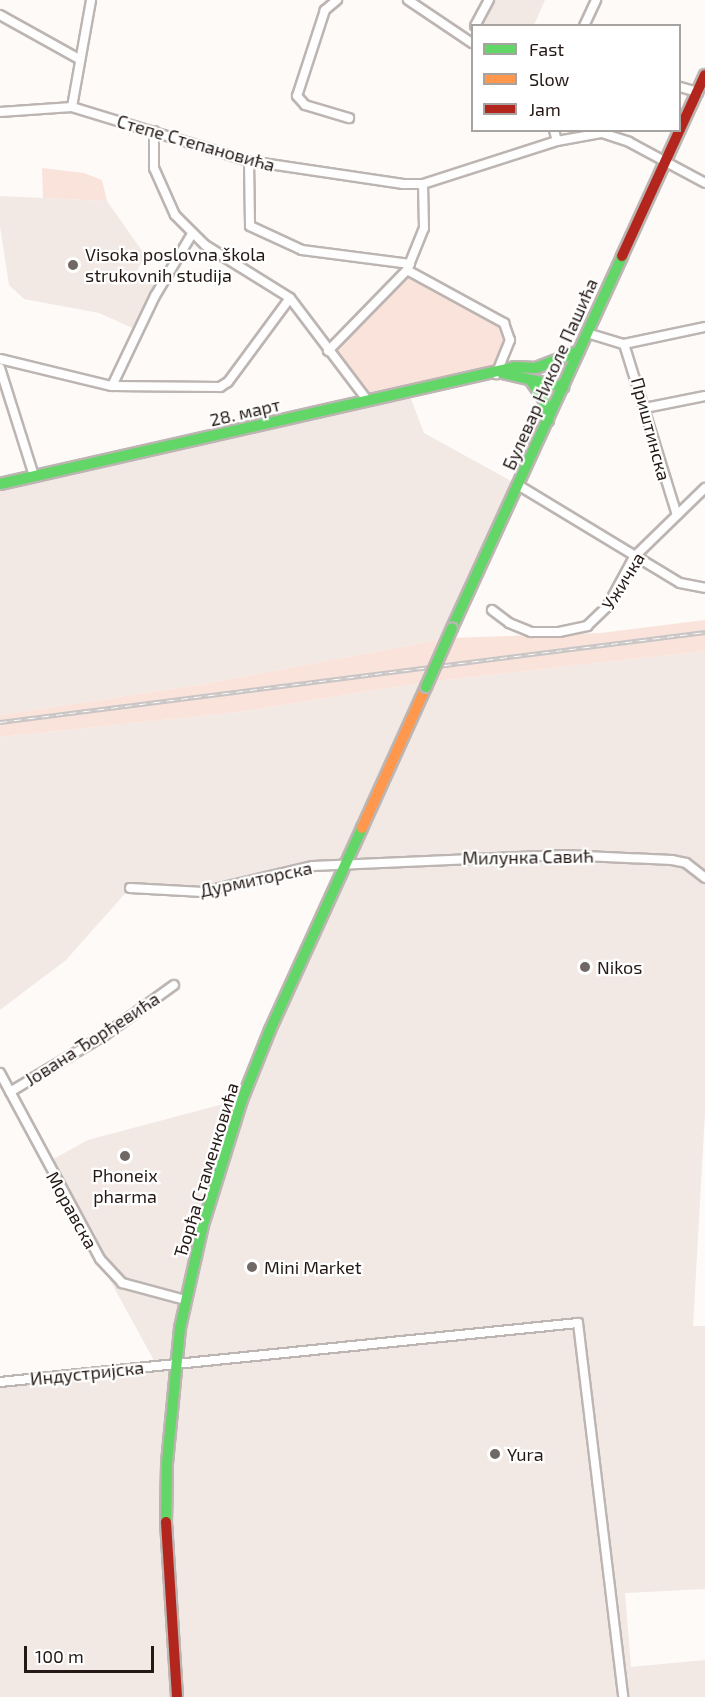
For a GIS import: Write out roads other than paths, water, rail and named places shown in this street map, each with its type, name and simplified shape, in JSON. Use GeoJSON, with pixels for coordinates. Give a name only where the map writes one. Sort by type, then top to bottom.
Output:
{"type":"FeatureCollection","features":[{"type":"Feature","properties":{"kind":"street"},"geometry":{"type":"LineString","coordinates":[[72,107],[91,0]]}},
{"type":"Feature","properties":{"kind":"street"},"geometry":{"type":"LineString","coordinates":[[337,0],[325,10],[297,96],[305,105],[349,118]]}},
{"type":"Feature","properties":{"kind":"street"},"geometry":{"type":"LineString","coordinates":[[408,0],[470,41]]}},
{"type":"Feature","properties":{"kind":"street"},"geometry":{"type":"LineString","coordinates":[[475,24],[489,0]]}},
{"type":"Feature","properties":{"kind":"street"},"geometry":{"type":"LineString","coordinates":[[586,24],[596,0]]}},
{"type":"Feature","properties":{"kind":"street"},"geometry":{"type":"LineString","coordinates":[[0,15],[79,59]]}},
{"type":"Feature","properties":{"kind":"street","name":"Булевар Николе Пашића"},"geometry":{"type":"LineString","coordinates":[[681,128],[705,75]]}},
{"type":"Feature","properties":{"kind":"street"},"geometry":{"type":"LineString","coordinates":[[681,87],[698,92]]}},
{"type":"Feature","properties":{"kind":"street","name":"Степе Степановића"},"geometry":{"type":"LineString","coordinates":[[0,112],[72,107],[249,161],[403,184],[423,183],[557,141],[594,133],[612,132],[705,183]]}},
{"type":"Feature","properties":{"kind":"street"},"geometry":{"type":"LineString","coordinates":[[153,131],[151,151],[157,180],[175,215],[192,234],[290,298],[368,401]]}},
{"type":"Feature","properties":{"kind":"street"},"geometry":{"type":"LineString","coordinates":[[555,132],[557,141]]}},
{"type":"Feature","properties":{"kind":"street","name":"Булевар Николе Пашића"},"geometry":{"type":"LineString","coordinates":[[426,687],[679,132]]}},
{"type":"Feature","properties":{"kind":"street"},"geometry":{"type":"LineString","coordinates":[[249,161],[250,226],[302,250],[408,267],[504,323],[510,340],[497,374]]}},
{"type":"Feature","properties":{"kind":"street"},"geometry":{"type":"LineString","coordinates":[[328,351],[408,267],[424,228],[423,183]]}},
{"type":"Feature","properties":{"kind":"street"},"geometry":{"type":"LineString","coordinates":[[112,386],[155,296],[192,234]]}},
{"type":"Feature","properties":{"kind":"street"},"geometry":{"type":"LineString","coordinates":[[0,359],[112,386],[225,385],[290,298]]}},
{"type":"Feature","properties":{"kind":"street"},"geometry":{"type":"LineString","coordinates":[[587,333],[624,344],[705,327]]}},
{"type":"Feature","properties":{"kind":"street","name":"Приштинска"},"geometry":{"type":"LineString","coordinates":[[624,344],[677,515]]}},
{"type":"Feature","properties":{"kind":"street","name":"28. март"},"geometry":{"type":"LineString","coordinates":[[0,484],[497,374],[515,367],[536,368],[579,351]]}},
{"type":"Feature","properties":{"kind":"street"},"geometry":{"type":"LineString","coordinates":[[0,368],[34,476]]}},
{"type":"Feature","properties":{"kind":"street"},"geometry":{"type":"LineString","coordinates":[[536,368],[563,387]]}},
{"type":"Feature","properties":{"kind":"street","name":"28. март"},"geometry":{"type":"LineString","coordinates":[[497,374],[528,378],[563,387]]}},
{"type":"Feature","properties":{"kind":"street"},"geometry":{"type":"LineString","coordinates":[[528,378],[540,392],[548,420]]}},
{"type":"Feature","properties":{"kind":"street"},"geometry":{"type":"LineString","coordinates":[[645,408],[705,396]]}},
{"type":"Feature","properties":{"kind":"street"},"geometry":{"type":"LineString","coordinates":[[518,485],[680,583],[705,588]]}},
{"type":"Feature","properties":{"kind":"street","name":"Ужичка"},"geometry":{"type":"LineString","coordinates":[[492,610],[509,623],[531,632],[559,632],[587,626],[607,607],[634,557],[705,488]]}},
{"type":"Feature","properties":{"kind":"street","name":"Ђорђа Стаменковића"},"geometry":{"type":"LineString","coordinates":[[177,1697],[166,1558],[167,1463],[175,1364],[185,1300],[203,1225],[242,1100],[426,687]]}},
{"type":"Feature","properties":{"kind":"street","name":"Милунка Савић"},"geometry":{"type":"LineString","coordinates":[[346,864],[616,855],[686,863],[705,878]]}},
{"type":"Feature","properties":{"kind":"street","name":"Дурмиторска"},"geometry":{"type":"LineString","coordinates":[[130,888],[203,892],[313,866],[346,864]]}},
{"type":"Feature","properties":{"kind":"street","name":"Јована Ђорђевића"},"geometry":{"type":"LineString","coordinates":[[10,1092],[105,1035],[174,986]]}},
{"type":"Feature","properties":{"kind":"street","name":"Моравска"},"geometry":{"type":"LineString","coordinates":[[0,1073],[100,1259],[122,1283],[185,1300]]}},
{"type":"Feature","properties":{"kind":"street","name":"Индустријска"},"geometry":{"type":"LineString","coordinates":[[0,1382],[578,1323],[623,1697]]}},
{"type":"Feature","properties":{"kind":"railway"},"geometry":{"type":"LineString","coordinates":[[0,722],[705,632]]}},
{"type":"Feature","properties":{"kind":"place","name":"Visoka poslovna škola strukovnih studija"},"geometry":{"type":"Point","coordinates":[73,265]}},
{"type":"Feature","properties":{"kind":"place","name":"Nikos"},"geometry":{"type":"Point","coordinates":[585,967]}},
{"type":"Feature","properties":{"kind":"place","name":"Phoneix pharma"},"geometry":{"type":"Point","coordinates":[125,1156]}},
{"type":"Feature","properties":{"kind":"place","name":"Mini Market"},"geometry":{"type":"Point","coordinates":[252,1267]}},
{"type":"Feature","properties":{"kind":"place","name":"Yura"},"geometry":{"type":"Point","coordinates":[495,1454]}}]}
